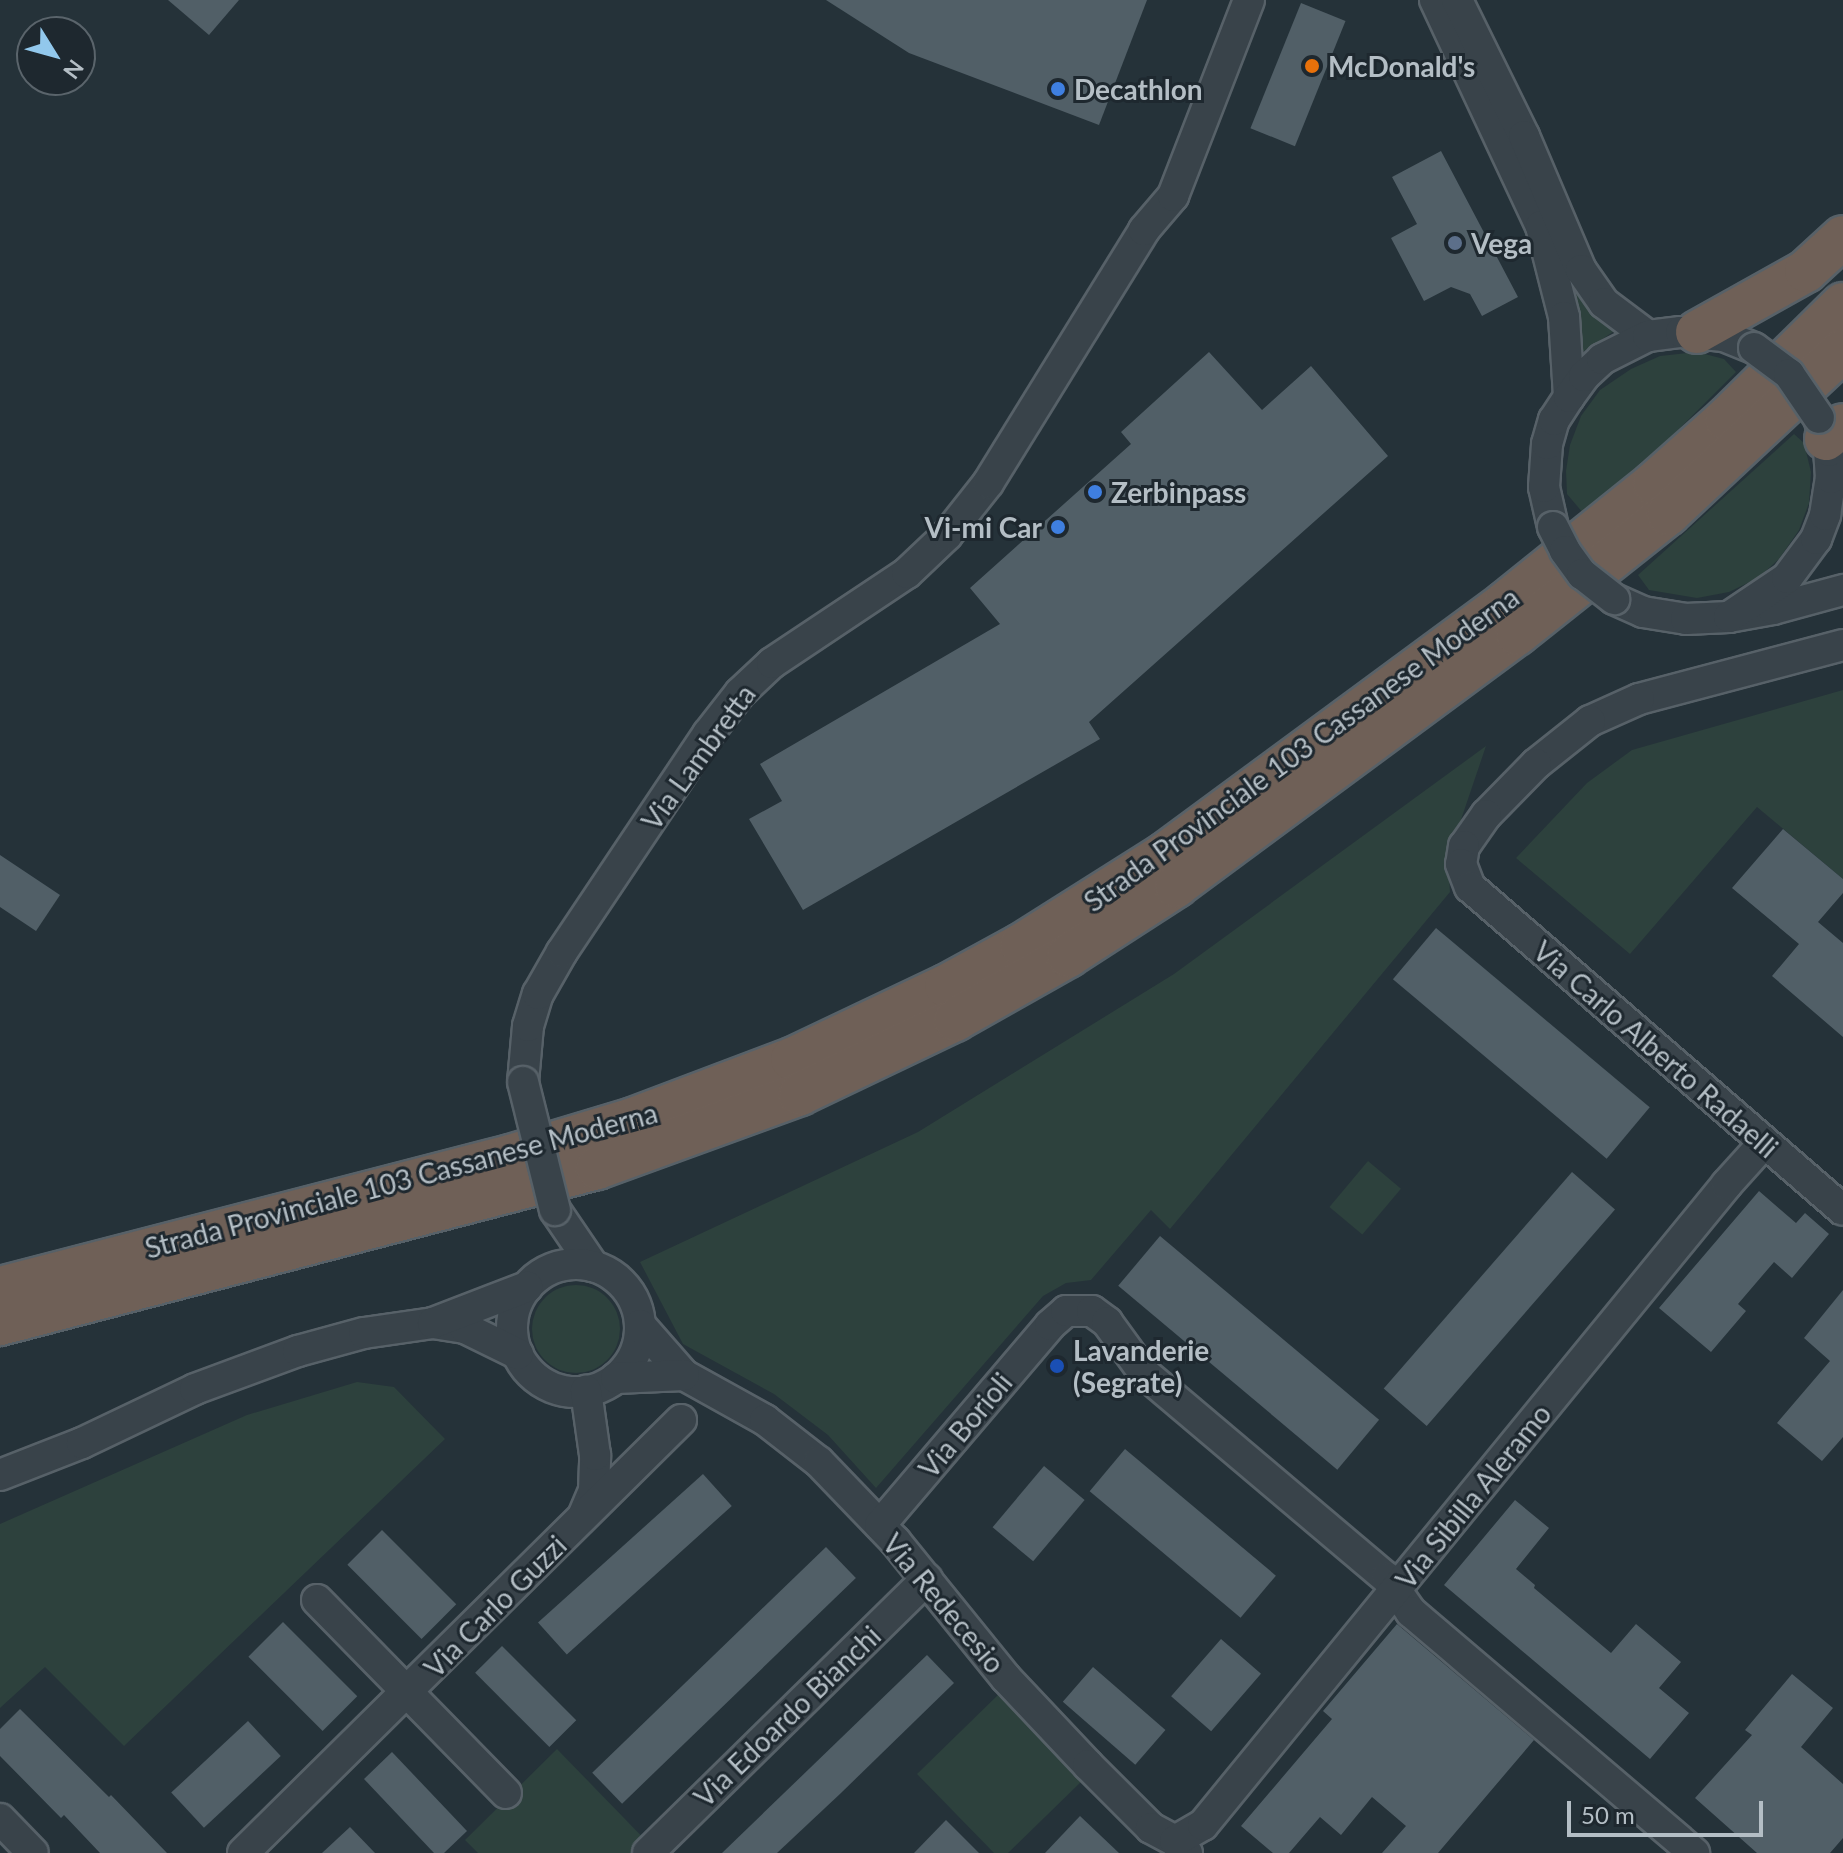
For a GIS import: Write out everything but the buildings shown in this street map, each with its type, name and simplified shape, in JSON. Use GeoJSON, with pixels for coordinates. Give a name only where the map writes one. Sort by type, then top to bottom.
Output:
{"type":"FeatureCollection","features":[{"type":"Feature","properties":{"kind":"highway"},"geometry":{"type":"LineString","coordinates":[[1697,332],[1806,271],[1843,237]]}},
{"type":"Feature","properties":{"kind":"highway","name":"Strada Provinciale 103 Cassanese Moderna"},"geometry":{"type":"LineString","coordinates":[[0,1288],[510,1156],[633,1119],[792,1059],[946,986],[1033,937],[1165,854],[1505,603],[1666,472],[1843,304]]}},
{"type":"Feature","properties":{"kind":"highway","name":"Strada Provinciale 103 Cassanese Moderna"},"geometry":{"type":"LineString","coordinates":[[0,1324],[597,1168],[800,1094],[955,1020],[1068,956],[1176,886],[1505,644],[1677,506],[1843,350]]}},
{"type":"Feature","properties":{"kind":"street","name":"Via Lambretta"},"geometry":{"type":"LineString","coordinates":[[1144,230],[1234,0]]}},
{"type":"Feature","properties":{"kind":"street","name":"Via Lambretta"},"geometry":{"type":"LineString","coordinates":[[535,1280],[557,1240],[555,1210],[523,1082],[528,1026],[549,974],[708,734],[740,693],[772,663],[895,583],[953,528],[988,483],[1144,230],[1173,196],[1249,0]]}},
{"type":"Feature","properties":{"kind":"street"},"geometry":{"type":"LineString","coordinates":[[1435,0],[1541,226],[1564,317],[1569,397]]}},
{"type":"Feature","properties":{"kind":"street"},"geometry":{"type":"LineString","coordinates":[[1457,0],[1524,136],[1581,270],[1604,303],[1648,336]]}},
{"type":"Feature","properties":{"kind":"street"},"geometry":{"type":"LineString","coordinates":[[1729,617],[1787,578],[1816,539],[1829,496],[1832,440],[1789,374],[1754,348],[1724,336],[1697,332],[1648,336],[1602,359],[1584,376],[1554,420],[1544,464],[1544,487],[1553,527],[1582,574],[1614,599],[1643,612],[1668,618],[1729,617],[1843,590]]}},
{"type":"Feature","properties":{"kind":"street","name":"Via Carlo Alberto Radaelli"},"geometry":{"type":"LineString","coordinates":[[1843,645],[1639,699],[1590,721],[1536,764],[1470,836],[1461,864],[1470,887],[1843,1210]]}},
{"type":"Feature","properties":{"kind":"street","name":"Via Sibilla Aleramo"},"geometry":{"type":"LineString","coordinates":[[1181,1847],[1203,1825],[1727,1184],[1764,1143]]}},
{"type":"Feature","properties":{"kind":"street","name":"Via Lambretta"},"geometry":{"type":"LineString","coordinates":[[555,1210],[593,1266]]}},
{"type":"Feature","properties":{"kind":"street"},"geometry":{"type":"LineString","coordinates":[[0,1475],[82,1443],[195,1389],[326,1341],[433,1323],[567,1265],[593,1266],[624,1285],[635,1303],[640,1325],[631,1360],[616,1378]]}},
{"type":"Feature","properties":{"kind":"street"},"geometry":{"type":"LineString","coordinates":[[535,1280],[513,1317],[512,1334],[518,1354],[529,1372],[547,1385],[569,1392],[586,1391],[616,1378],[684,1375]]}},
{"type":"Feature","properties":{"kind":"street","name":"Via Borioli"},"geometry":{"type":"LineString","coordinates":[[880,1525],[1050,1325],[1066,1311],[1075,1309],[1100,1316],[1144,1373],[1387,1578],[1396,1591]]}},
{"type":"Feature","properties":{"kind":"street"},"geometry":{"type":"LineString","coordinates":[[433,1323],[465,1328],[518,1354]]}},
{"type":"Feature","properties":{"kind":"street","name":"Via Redecesio"},"geometry":{"type":"LineString","coordinates":[[640,1325],[684,1375],[782,1431],[819,1462],[927,1579],[1006,1678],[1151,1828],[1181,1847]]}},
{"type":"Feature","properties":{"kind":"street"},"geometry":{"type":"LineString","coordinates":[[0,1454],[122,1408],[195,1389]]}},
{"type":"Feature","properties":{"kind":"street","name":"Via Carlo Guzzi"},"geometry":{"type":"LineString","coordinates":[[582,1520],[594,1491],[595,1455],[586,1391]]}},
{"type":"Feature","properties":{"kind":"street","name":"Via Carlo Guzzi"},"geometry":{"type":"LineString","coordinates":[[243,1853],[681,1420]]}},
{"type":"Feature","properties":{"kind":"street","name":"Via Edoardo Bianchi"},"geometry":{"type":"LineString","coordinates":[[648,1853],[927,1579]]}},
{"type":"Feature","properties":{"kind":"street"},"geometry":{"type":"LineString","coordinates":[[1396,1591],[1411,1612],[1694,1853]]}},
{"type":"Feature","properties":{"kind":"street","name":"Via Carlo Guzzi"},"geometry":{"type":"LineString","coordinates":[[317,1600],[506,1793]]}},
{"type":"Feature","properties":{"kind":"street"},"geometry":{"type":"LineString","coordinates":[[0,1819],[33,1853]]}},
{"type":"Feature","properties":{"kind":"green space"},"geometry":{"type":"Polygon","coordinates":[[[1573,283],[1589,307],[1619,328],[1581,353],[1573,283]]]}},
{"type":"Feature","properties":{"kind":"green space"},"geometry":{"type":"Polygon","coordinates":[[[1697,352],[1724,359],[1736,372],[1671,437],[1583,513],[1567,494],[1566,471],[1570,445],[1581,416],[1600,390],[1631,369],[1660,356],[1697,352]]]}},
{"type":"Feature","properties":{"kind":"green space"},"geometry":{"type":"Polygon","coordinates":[[[1794,434],[1804,443],[1811,472],[1809,503],[1799,530],[1779,559],[1758,578],[1729,592],[1697,598],[1649,590],[1638,575],[1794,434]]]}},
{"type":"Feature","properties":{"kind":"green space"},"geometry":{"type":"Polygon","coordinates":[[[1843,690],[1843,879],[1757,807],[1630,954],[1516,858],[1587,783],[1632,750],[1843,690]]]}},
{"type":"Feature","properties":{"kind":"green space"},"geometry":{"type":"Polygon","coordinates":[[[1486,746],[1448,858],[1450,892],[1170,1229],[1151,1210],[1091,1280],[1066,1283],[1043,1296],[876,1488],[828,1435],[774,1394],[683,1344],[640,1262],[918,1132],[1174,974],[1486,746]]]}},
{"type":"Feature","properties":{"kind":"green space"},"geometry":{"type":"Polygon","coordinates":[[[1368,1161],[1401,1189],[1362,1235],[1329,1207],[1368,1161]]]}},
{"type":"Feature","properties":{"kind":"green space"},"geometry":{"type":"Polygon","coordinates":[[[576,1285],[601,1292],[613,1304],[620,1329],[613,1354],[601,1366],[576,1373],[551,1366],[539,1354],[532,1329],[539,1304],[551,1292],[576,1285]]]}},
{"type":"Feature","properties":{"kind":"green space"},"geometry":{"type":"Polygon","coordinates":[[[357,1382],[394,1387],[445,1439],[124,1746],[45,1667],[0,1708],[0,1524],[247,1415],[357,1382]]]}},
{"type":"Feature","properties":{"kind":"green space"},"geometry":{"type":"Polygon","coordinates":[[[1001,1692],[1085,1778],[1008,1853],[994,1853],[917,1774],[1001,1692]]]}},
{"type":"Feature","properties":{"kind":"green space"},"geometry":{"type":"Polygon","coordinates":[[[557,1749],[658,1853],[478,1853],[465,1840],[557,1749]]]}},
{"type":"Feature","properties":{"kind":"place","name":"McDonald's"},"geometry":{"type":"Point","coordinates":[1312,66]}},
{"type":"Feature","properties":{"kind":"place","name":"Decathlon"},"geometry":{"type":"Point","coordinates":[1058,89]}},
{"type":"Feature","properties":{"kind":"place","name":"Vega"},"geometry":{"type":"Point","coordinates":[1455,243]}},
{"type":"Feature","properties":{"kind":"place","name":"Zerbinpass"},"geometry":{"type":"Point","coordinates":[1095,492]}},
{"type":"Feature","properties":{"kind":"place","name":"Vi-mi Car"},"geometry":{"type":"Point","coordinates":[1058,527]}},
{"type":"Feature","properties":{"kind":"place","name":"Lavanderie (Segrate)"},"geometry":{"type":"Point","coordinates":[1057,1366]}}]}
